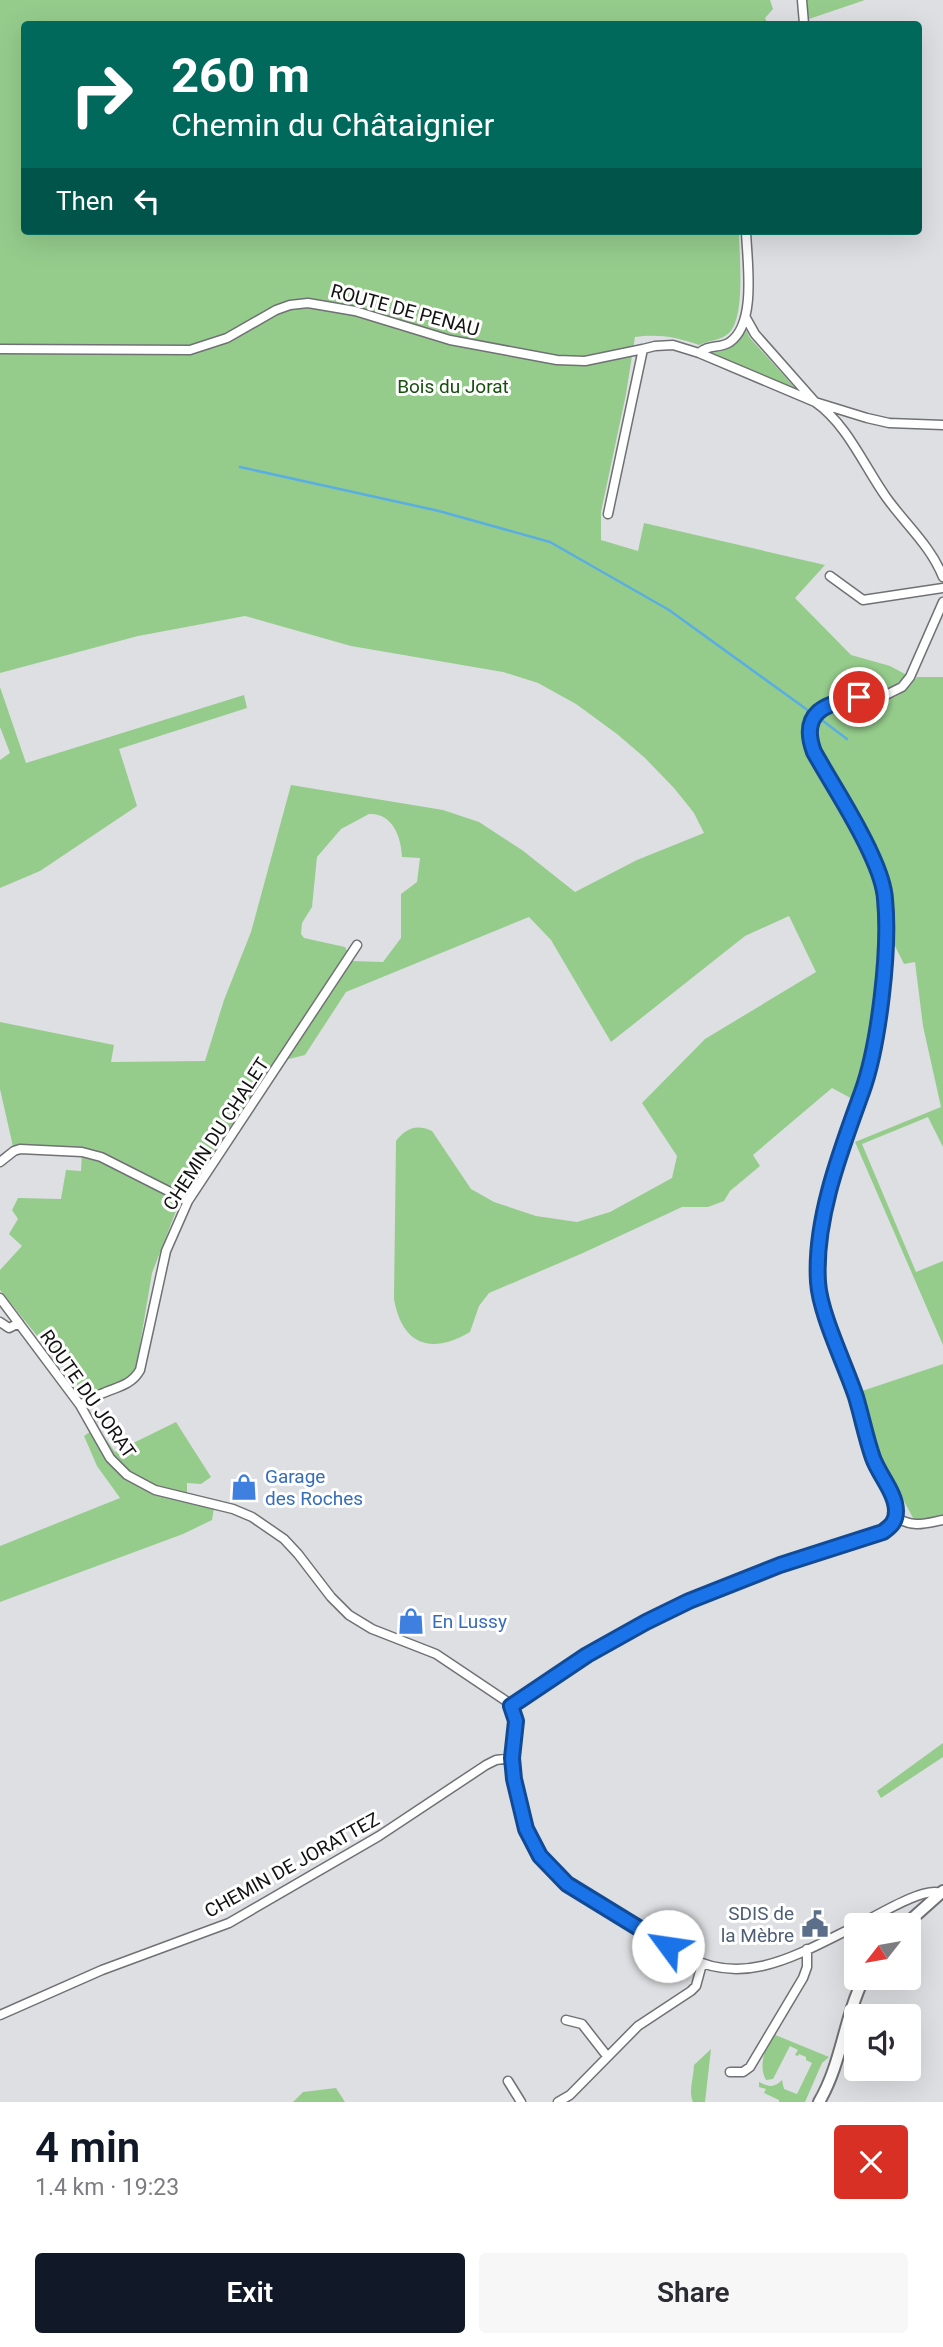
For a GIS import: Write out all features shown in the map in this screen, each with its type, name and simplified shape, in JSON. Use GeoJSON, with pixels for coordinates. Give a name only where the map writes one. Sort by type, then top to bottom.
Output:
{"type":"FeatureCollection","features":[{"type":"Feature","properties":{"kind":"main road"},"geometry":{"type":"LineString","coordinates":[[918,1913],[942,1892]]}},
{"type":"Feature","properties":{"kind":"main road"},"geometry":{"type":"LineString","coordinates":[[819,2102],[832,2075],[859,1990]]}},
{"type":"Feature","properties":{"kind":"street"},"geometry":{"type":"LineString","coordinates":[[803,0],[804,21]]}},
{"type":"Feature","properties":{"kind":"street"},"geometry":{"type":"LineString","coordinates":[[699,353],[705,348],[730,342],[746,318],[746,235]]}},
{"type":"Feature","properties":{"kind":"street","name":"ROUTE DE PENAU"},"geometry":{"type":"LineString","coordinates":[[0,349],[190,350],[227,338],[276,310],[308,303],[355,311],[450,340],[558,360],[585,361],[655,345],[673,345],[699,353],[815,402],[889,423],[943,425]]}},
{"type":"Feature","properties":{"kind":"street"},"geometry":{"type":"LineString","coordinates":[[746,318],[767,348],[845,434],[888,499],[926,544],[943,577]]}},
{"type":"Feature","properties":{"kind":"street"},"geometry":{"type":"LineString","coordinates":[[608,514],[643,349]]}},
{"type":"Feature","properties":{"kind":"street"},"geometry":{"type":"LineString","coordinates":[[830,576],[863,600],[943,588]]}},
{"type":"Feature","properties":{"kind":"street"},"geometry":{"type":"LineString","coordinates":[[844,1931],[773,1964],[754,1969],[725,1969],[702,1964],[589,1899],[552,1871],[534,1847],[526,1829],[512,1758],[516,1726],[511,1706],[564,1668],[689,1601],[780,1565],[883,1532],[892,1525],[895,1502],[873,1457],[856,1397],[821,1297],[818,1278],[830,1184],[863,1090],[874,1040],[885,951],[885,896],[871,854],[814,752],[809,728],[813,718],[821,710],[846,700],[888,694],[902,687],[910,677],[943,602]]}},
{"type":"Feature","properties":{"kind":"street","name":"CHEMIN DU CHALET"},"geometry":{"type":"LineString","coordinates":[[80,1405],[99,1394],[130,1383],[141,1370],[166,1251],[188,1201],[357,945]]}},
{"type":"Feature","properties":{"kind":"street"},"geometry":{"type":"LineString","coordinates":[[0,1161],[20,1149],[82,1152],[125,1168],[188,1201]]}},
{"type":"Feature","properties":{"kind":"street","name":"ROUTE DU JORAT"},"geometry":{"type":"LineString","coordinates":[[0,1298],[80,1405],[110,1458],[134,1480],[155,1490],[233,1508],[252,1517],[284,1539],[349,1615],[372,1629],[436,1654],[502,1697],[511,1706]]}},
{"type":"Feature","properties":{"kind":"street"},"geometry":{"type":"LineString","coordinates":[[0,1322],[9,1328],[19,1323]]}},
{"type":"Feature","properties":{"kind":"street"},"geometry":{"type":"LineString","coordinates":[[895,1517],[915,1525],[943,1520]]}},
{"type":"Feature","properties":{"kind":"street","name":"CHEMIN DE JORATTEZ"},"geometry":{"type":"LineString","coordinates":[[0,2015],[102,1970],[229,1923],[379,1836],[486,1765],[496,1760],[512,1758]]}},
{"type":"Feature","properties":{"kind":"street"},"geometry":{"type":"LineString","coordinates":[[883,1913],[923,1894],[942,1892]]}},
{"type":"Feature","properties":{"kind":"street"},"geometry":{"type":"LineString","coordinates":[[730,2072],[743,2072],[750,2067],[803,1978],[807,1967],[807,1949]]}},
{"type":"Feature","properties":{"kind":"street"},"geometry":{"type":"LineString","coordinates":[[558,2102],[569,2095],[638,2026],[691,1991],[696,1986],[702,1964]]}},
{"type":"Feature","properties":{"kind":"street"},"geometry":{"type":"LineString","coordinates":[[566,2020],[582,2024],[607,2056]]}},
{"type":"Feature","properties":{"kind":"street"},"geometry":{"type":"LineString","coordinates":[[508,2081],[521,2102]]}},
{"type":"Feature","properties":{"kind":"street"},"geometry":{"type":"LineString","coordinates":[[569,2095],[577,2102]]}},
{"type":"Feature","properties":{"kind":"green space","name":"Bois du Jorat"},"geometry":{"type":"Polygon","coordinates":[[[0,0],[770,0],[773,9],[765,18],[766,21],[21,21],[21,235],[739,235],[740,300],[738,314],[729,333],[699,345],[667,337],[635,337],[601,512],[601,540],[638,551],[644,523],[825,565],[795,598],[851,655],[890,666],[907,675],[898,684],[887,689],[831,701],[821,707],[827,712],[897,696],[917,677],[943,677],[943,1147],[928,1117],[862,1144],[916,1272],[943,1261],[943,1345],[855,1142],[941,1107],[923,1026],[915,962],[904,964],[893,942],[893,895],[884,869],[878,873],[885,896],[880,998],[858,1102],[832,1088],[753,1155],[760,1166],[730,1191],[724,1201],[708,1207],[682,1207],[489,1293],[479,1306],[470,1332],[443,1343],[431,1344],[411,1336],[398,1315],[394,1299],[396,1141],[400,1137],[408,1130],[417,1128],[432,1131],[471,1189],[494,1202],[536,1216],[577,1222],[610,1212],[672,1178],[677,1156],[642,1103],[705,1039],[816,972],[789,916],[745,936],[611,1042],[551,940],[529,917],[346,992],[305,1055],[285,1060],[277,1059],[181,1198],[152,1273],[136,1368],[128,1380],[85,1395],[0,1290],[0,1270],[22,1246],[9,1234],[18,1219],[12,1210],[18,1198],[61,1199],[66,1170],[81,1171],[82,1152],[14,1151],[0,1089],[0,1022],[114,1045],[111,1062],[205,1061],[224,1000],[251,932],[291,785],[443,810],[479,822],[522,850],[575,892],[637,860],[704,833],[694,813],[645,758],[576,704],[538,683],[503,672],[351,646],[245,616],[138,636],[0,673],[0,0]],[[805,724],[804,736],[809,758],[820,780],[841,809],[852,801],[820,750],[817,741],[819,732],[805,724]],[[369,814],[341,829],[317,857],[312,907],[302,923],[301,934],[304,938],[345,947],[352,961],[383,962],[401,938],[401,894],[417,882],[420,858],[402,857],[394,828],[384,817],[369,814]]]}},
{"type":"Feature","properties":{"kind":"green space"},"geometry":{"type":"Polygon","coordinates":[[[805,0],[865,0],[806,20],[805,0]]]}},
{"type":"Feature","properties":{"kind":"green space"},"geometry":{"type":"Polygon","coordinates":[[[746,330],[750,338],[796,389],[711,353],[732,346],[746,330]]]}},
{"type":"Feature","properties":{"kind":"green space"},"geometry":{"type":"Polygon","coordinates":[[[0,687],[26,763],[244,695],[247,708],[119,749],[137,806],[40,871],[0,888],[0,760],[10,753],[0,727],[0,687]]]}},
{"type":"Feature","properties":{"kind":"green space"},"geometry":{"type":"Polygon","coordinates":[[[943,1364],[943,1523],[918,1527],[882,1461],[862,1391],[943,1364]]]}},
{"type":"Feature","properties":{"kind":"green space"},"geometry":{"type":"Polygon","coordinates":[[[176,1422],[211,1477],[201,1484],[187,1483],[187,1499],[214,1508],[212,1520],[183,1534],[0,1602],[0,1546],[120,1498],[97,1466],[84,1436],[97,1427],[115,1452],[176,1422]]]}},
{"type":"Feature","properties":{"kind":"green space"},"geometry":{"type":"Polygon","coordinates":[[[943,1743],[943,1757],[881,1798],[877,1791],[943,1743]]]}},
{"type":"Feature","properties":{"kind":"green space"},"geometry":{"type":"Polygon","coordinates":[[[773,2034],[829,2057],[822,2063],[805,2102],[779,2102],[764,2093],[766,2089],[759,2087],[759,2082],[771,2086],[782,2080],[784,2089],[797,2094],[812,2063],[806,2060],[806,2057],[795,2055],[798,2050],[790,2046],[773,2079],[766,2080],[764,2057],[773,2034]]]}},
{"type":"Feature","properties":{"kind":"green space"},"geometry":{"type":"Polygon","coordinates":[[[711,2049],[705,2102],[693,2102],[691,2089],[694,2065],[711,2049]]]}},
{"type":"Feature","properties":{"kind":"green space"},"geometry":{"type":"Polygon","coordinates":[[[336,2088],[345,2102],[293,2102],[303,2092],[336,2088]]]}},
{"type":"Feature","properties":{"kind":"waterway"},"geometry":{"type":"LineString","coordinates":[[240,467],[439,511],[550,542],[669,610],[813,714]]}},
{"type":"Feature","properties":{"kind":"waterway"},"geometry":{"type":"LineString","coordinates":[[819,718],[847,739]]}},
{"type":"Feature","properties":{"kind":"place","name":"Garage des Roches"},"geometry":{"type":"Point","coordinates":[244,1487]}},
{"type":"Feature","properties":{"kind":"place","name":"En Lussy"},"geometry":{"type":"Point","coordinates":[411,1621]}},
{"type":"Feature","properties":{"kind":"place","name":"SDIS de la Mèbre"},"geometry":{"type":"Point","coordinates":[815,1924]}},
{"type":"Feature","properties":{"kind":"route"},"geometry":{"type":"LineString","coordinates":[[668,1946],[567,1884],[540,1856],[526,1829],[514,1779],[512,1758],[516,1721],[511,1706],[564,1668],[646,1622],[689,1601],[780,1565],[883,1532],[892,1525],[895,1517],[895,1502],[867,1441],[856,1397],[821,1297],[818,1278],[823,1226],[833,1171],[863,1090],[871,1056],[880,998],[886,929],[885,896],[871,854],[814,752],[809,728],[816,713],[824,707],[859,697]]}}]}
